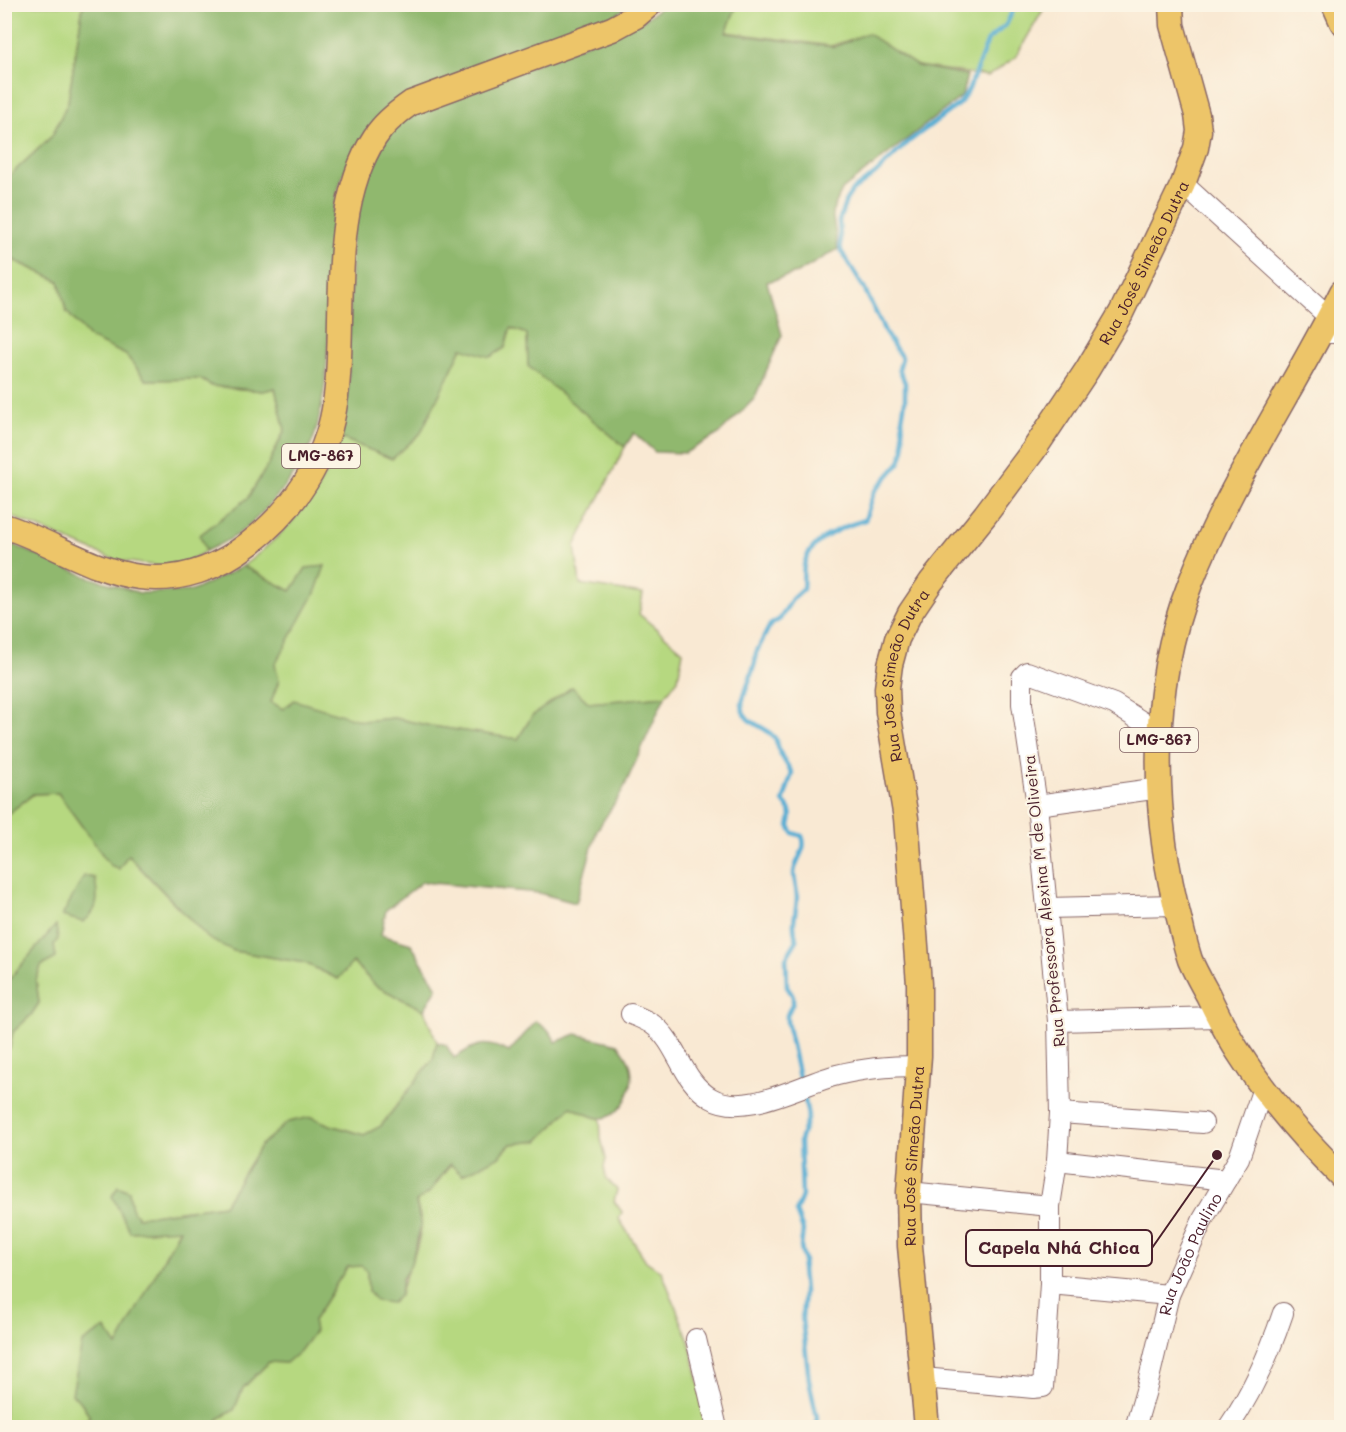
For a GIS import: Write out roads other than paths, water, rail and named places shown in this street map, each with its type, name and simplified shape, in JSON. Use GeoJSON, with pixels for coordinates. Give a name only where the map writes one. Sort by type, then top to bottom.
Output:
{"type":"FeatureCollection","features":[{"type":"Feature","properties":{"kind":"main road","name":"LMG-867"},"geometry":{"type":"LineString","coordinates":[[4,526],[112,572],[166,579],[193,574],[213,565],[240,551],[266,530],[288,508],[304,486],[319,460],[329,433],[338,374],[345,220],[353,182],[363,157],[376,135],[393,116],[411,103],[612,29],[636,16],[650,4]]}},
{"type":"Feature","properties":{"kind":"main road"},"geometry":{"type":"LineString","coordinates":[[1334,4],[1341,22]]}},
{"type":"Feature","properties":{"kind":"main road","name":"Rua José Simeão Dutra"},"geometry":{"type":"LineString","coordinates":[[927,1428],[910,1246],[909,1192],[919,1066],[920,984],[914,891],[905,807],[888,711],[887,688],[897,639],[910,613],[931,582],[1019,469],[1087,370],[1121,313],[1183,184],[1196,148],[1199,131],[1170,7]]}},
{"type":"Feature","properties":{"kind":"main road","name":"LMG-867"},"geometry":{"type":"LineString","coordinates":[[1341,292],[1330,328],[1231,490],[1189,585],[1176,625],[1167,667],[1158,750],[1166,860],[1190,960],[1240,1054],[1263,1088],[1341,1177]]}},
{"type":"Feature","properties":{"kind":"street"},"geometry":{"type":"LineString","coordinates":[[1183,184],[1330,328]]}},
{"type":"Feature","properties":{"kind":"street","name":"Rua Professora Alexina M de Oliveira"},"geometry":{"type":"LineString","coordinates":[[923,1378],[1043,1387],[1050,1284],[1050,1206],[1058,1161],[1060,1113],[1058,1021],[1037,805],[1022,704],[1022,677],[1027,672],[1114,705],[1160,733]]}},
{"type":"Feature","properties":{"kind":"street"},"geometry":{"type":"LineString","coordinates":[[1037,805],[1160,788]]}},
{"type":"Feature","properties":{"kind":"street"},"geometry":{"type":"LineString","coordinates":[[1047,908],[1175,905]]}},
{"type":"Feature","properties":{"kind":"street"},"geometry":{"type":"LineString","coordinates":[[631,1014],[652,1024],[662,1034],[689,1079],[700,1092],[726,1105],[740,1106],[757,1102],[838,1074],[886,1066],[919,1066]]}},
{"type":"Feature","properties":{"kind":"street"},"geometry":{"type":"LineString","coordinates":[[1058,1021],[1219,1017]]}},
{"type":"Feature","properties":{"kind":"street","name":"Rua João Paulino"},"geometry":{"type":"LineString","coordinates":[[1135,1428],[1169,1295],[1203,1219],[1239,1158],[1263,1088]]}},
{"type":"Feature","properties":{"kind":"street"},"geometry":{"type":"LineString","coordinates":[[1060,1113],[1203,1123]]}},
{"type":"Feature","properties":{"kind":"street"},"geometry":{"type":"LineString","coordinates":[[1058,1161],[1227,1180]]}},
{"type":"Feature","properties":{"kind":"street"},"geometry":{"type":"LineString","coordinates":[[909,1192],[1050,1206]]}},
{"type":"Feature","properties":{"kind":"street"},"geometry":{"type":"LineString","coordinates":[[1050,1284],[1169,1295]]}},
{"type":"Feature","properties":{"kind":"street"},"geometry":{"type":"LineString","coordinates":[[1228,1428],[1238,1413],[1266,1356],[1283,1312]]}},
{"type":"Feature","properties":{"kind":"street"},"geometry":{"type":"LineString","coordinates":[[696,1339],[717,1428]]}},
{"type":"Feature","properties":{"kind":"waterway"},"geometry":{"type":"LineString","coordinates":[[800,1082],[787,1022],[793,996],[787,987],[786,958],[797,940],[794,929],[797,897],[794,873],[803,841],[802,836],[793,833],[789,826],[790,813],[783,802],[792,773],[781,755],[775,738],[749,720],[743,712],[742,702],[756,653],[770,625],[780,619],[792,599],[803,589],[804,564],[809,553],[830,534],[865,520],[874,492],[900,462],[904,449],[902,419],[905,383],[899,369],[902,358],[887,336],[864,288],[841,251],[839,221],[846,200],[852,191],[875,174],[907,143],[960,103],[969,89],[988,40],[1006,25],[1016,4]]}},
{"type":"Feature","properties":{"kind":"waterway"},"geometry":{"type":"LineString","coordinates":[[804,1096],[808,1116],[800,1141],[802,1196],[796,1212],[803,1230],[801,1247],[804,1261],[802,1319],[809,1380],[817,1418],[815,1428]]}},
{"type":"Feature","properties":{"kind":"place","name":"Capela Nhá Chica"},"geometry":{"type":"Point","coordinates":[1217,1155]}}]}
